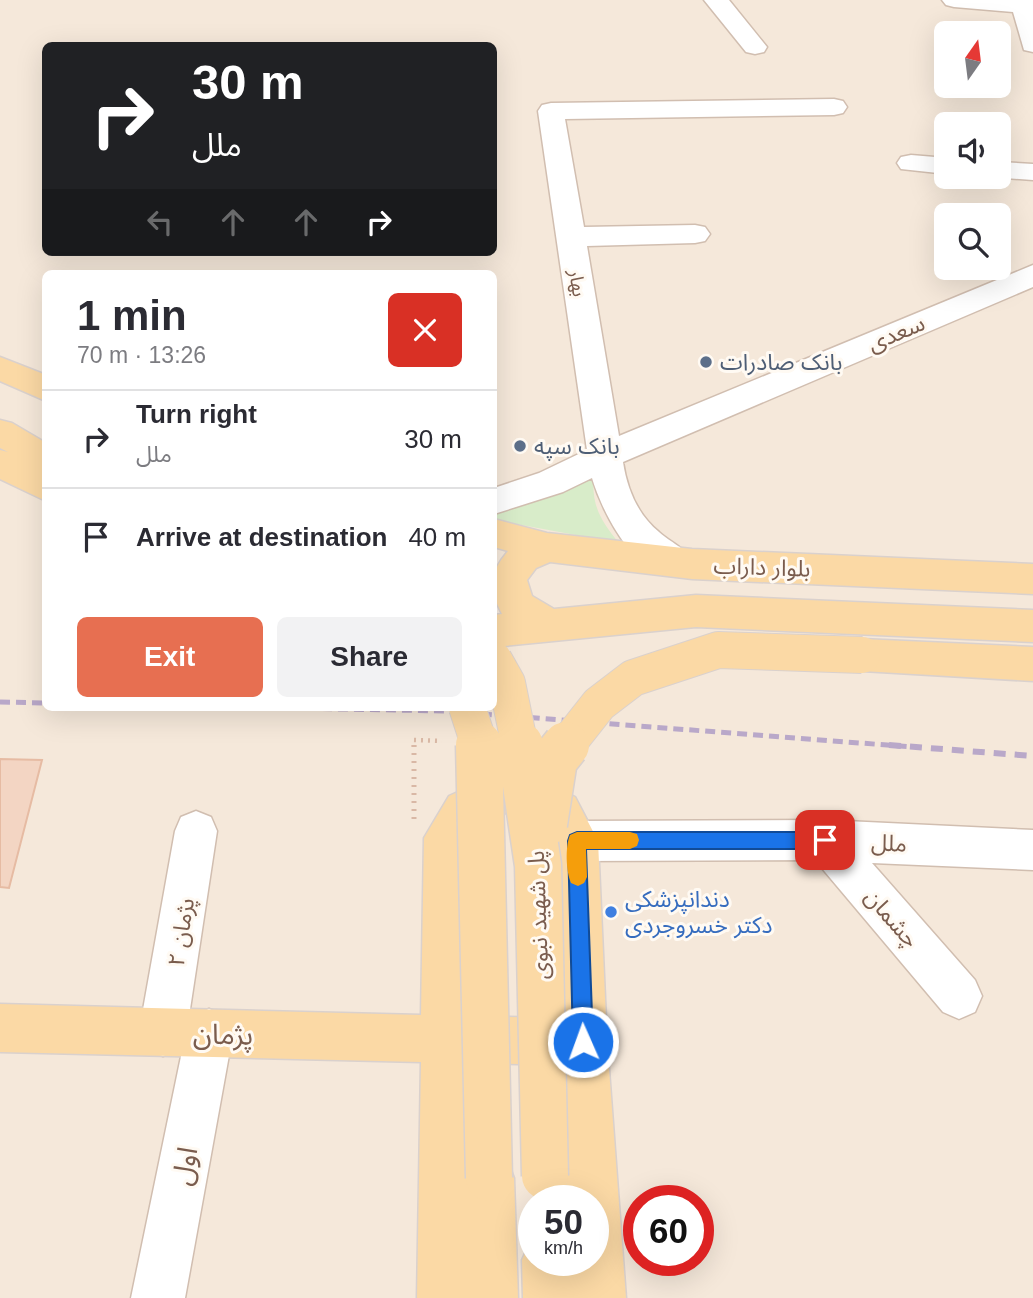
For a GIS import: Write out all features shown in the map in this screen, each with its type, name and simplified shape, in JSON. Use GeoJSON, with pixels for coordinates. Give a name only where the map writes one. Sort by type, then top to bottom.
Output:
{"type":"FeatureCollection","features":[{"type":"Feature","properties":{"kind":"main road"},"geometry":{"type":"LineString","coordinates":[[0,342],[42,360]]}},
{"type":"Feature","properties":{"kind":"main road"},"geometry":{"type":"LineString","coordinates":[[0,368],[42,387]]}},
{"type":"Feature","properties":{"kind":"main road"},"geometry":{"type":"LineString","coordinates":[[0,432],[42,457]]}},
{"type":"Feature","properties":{"kind":"main road"},"geometry":{"type":"LineString","coordinates":[[0,463],[42,486]]}},
{"type":"Feature","properties":{"kind":"main road","name":"بلوار داراب"},"geometry":{"type":"LineString","coordinates":[[497,534],[547,547],[674,562],[1033,579]]}},
{"type":"Feature","properties":{"kind":"main road"},"geometry":{"type":"LineString","coordinates":[[547,547],[523,558],[508,577],[516,605],[548,625]]}},
{"type":"Feature","properties":{"kind":"main road","name":"بلوار داراب"},"geometry":{"type":"LineString","coordinates":[[497,631],[696,611],[1033,626]]}},
{"type":"Feature","properties":{"kind":"main road"},"geometry":{"type":"LineString","coordinates":[[599,1298],[583,1042],[557,853],[554,760],[599,704],[633,678],[718,650],[1033,664]]}},
{"type":"Feature","properties":{"kind":"main road","name":"پل شهید نبوی"},"geometry":{"type":"LineString","coordinates":[[497,665],[507,683],[520,745],[557,853],[545,1185]]}},
{"type":"Feature","properties":{"kind":"main road"},"geometry":{"type":"LineString","coordinates":[[468,711],[481,750],[491,1298]]}},
{"type":"Feature","properties":{"kind":"main road"},"geometry":{"type":"LineString","coordinates":[[444,1298],[445,838],[464,810],[495,794],[529,794],[560,811],[557,853]]}},
{"type":"Feature","properties":{"kind":"main road","name":"پژمان"},"geometry":{"type":"LineString","coordinates":[[0,1028],[583,1042]]}},
{"type":"Feature","properties":{"kind":"main road"},"geometry":{"type":"LineString","coordinates":[[549,1276],[550,1298]]}},
{"type":"Feature","properties":{"kind":"street"},"geometry":{"type":"LineString","coordinates":[[716,0],[755,47]]}},
{"type":"Feature","properties":{"kind":"street"},"geometry":{"type":"LineString","coordinates":[[954,0],[1026,4],[1033,45]]}},
{"type":"Feature","properties":{"kind":"street","name":"بهار"},"geometry":{"type":"LineString","coordinates":[[674,562],[649,547],[630,528],[617,506],[605,456],[551,111],[834,107]]}},
{"type":"Feature","properties":{"kind":"street"},"geometry":{"type":"LineString","coordinates":[[911,163],[934,165]]}},
{"type":"Feature","properties":{"kind":"street"},"geometry":{"type":"LineString","coordinates":[[1011,171],[1033,172]]}},
{"type":"Feature","properties":{"kind":"street"},"geometry":{"type":"LineString","coordinates":[[570,237],[695,234]]}},
{"type":"Feature","properties":{"kind":"street","name":"سعدی"},"geometry":{"type":"LineString","coordinates":[[497,500],[551,483],[605,456],[1033,275]]}},
{"type":"Feature","properties":{"kind":"street","name":"پژمان ۲"},"geometry":{"type":"LineString","coordinates":[[186,1033],[196,831]]}},
{"type":"Feature","properties":{"kind":"street","name":"ملل"},"geometry":{"type":"LineString","coordinates":[[557,853],[825,840],[1033,850]]}},
{"type":"Feature","properties":{"kind":"street","name":"چشمان"},"geometry":{"type":"LineString","coordinates":[[825,840],[959,996]]}},
{"type":"Feature","properties":{"kind":"street","name":"اول"},"geometry":{"type":"LineString","coordinates":[[158,1298],[186,1033]]}},
{"type":"Feature","properties":{"kind":"shaded area"},"geometry":{"type":"Polygon","coordinates":[[[0,0],[1033,0],[1033,1298],[0,1298],[0,0]]]}},
{"type":"Feature","properties":{"kind":"green space"},"geometry":{"type":"Polygon","coordinates":[[[594,470],[597,509],[619,543],[497,521],[497,512],[551,495],[594,470]]]}},
{"type":"Feature","properties":{"kind":"building"},"geometry":{"type":"Polygon","coordinates":[[[0,759],[42,760],[9,888],[0,887],[0,759]]]}},
{"type":"Feature","properties":{"kind":"railway"},"geometry":{"type":"LineString","coordinates":[[0,702],[42,703]]}},
{"type":"Feature","properties":{"kind":"railway"},"geometry":{"type":"LineString","coordinates":[[444,711],[912,747]]}},
{"type":"Feature","properties":{"kind":"railway"},"geometry":{"type":"LineString","coordinates":[[889,745],[1033,756]]}},
{"type":"Feature","properties":{"kind":"slow traffic"},"geometry":{"type":"LineString","coordinates":[[578,877],[577,841],[630,840]]}},
{"type":"Feature","properties":{"kind":"place","name":"بانک صادرات"},"geometry":{"type":"Point","coordinates":[706,362]}},
{"type":"Feature","properties":{"kind":"place","name":"بانک سپه"},"geometry":{"type":"Point","coordinates":[520,446]}},
{"type":"Feature","properties":{"kind":"place","name":"دندانپزشکی دکتر خسروجردی"},"geometry":{"type":"Point","coordinates":[611,912]}},
{"type":"Feature","properties":{"kind":"route"},"geometry":{"type":"LineString","coordinates":[[583,1042],[577,841],[825,840]]}}]}
